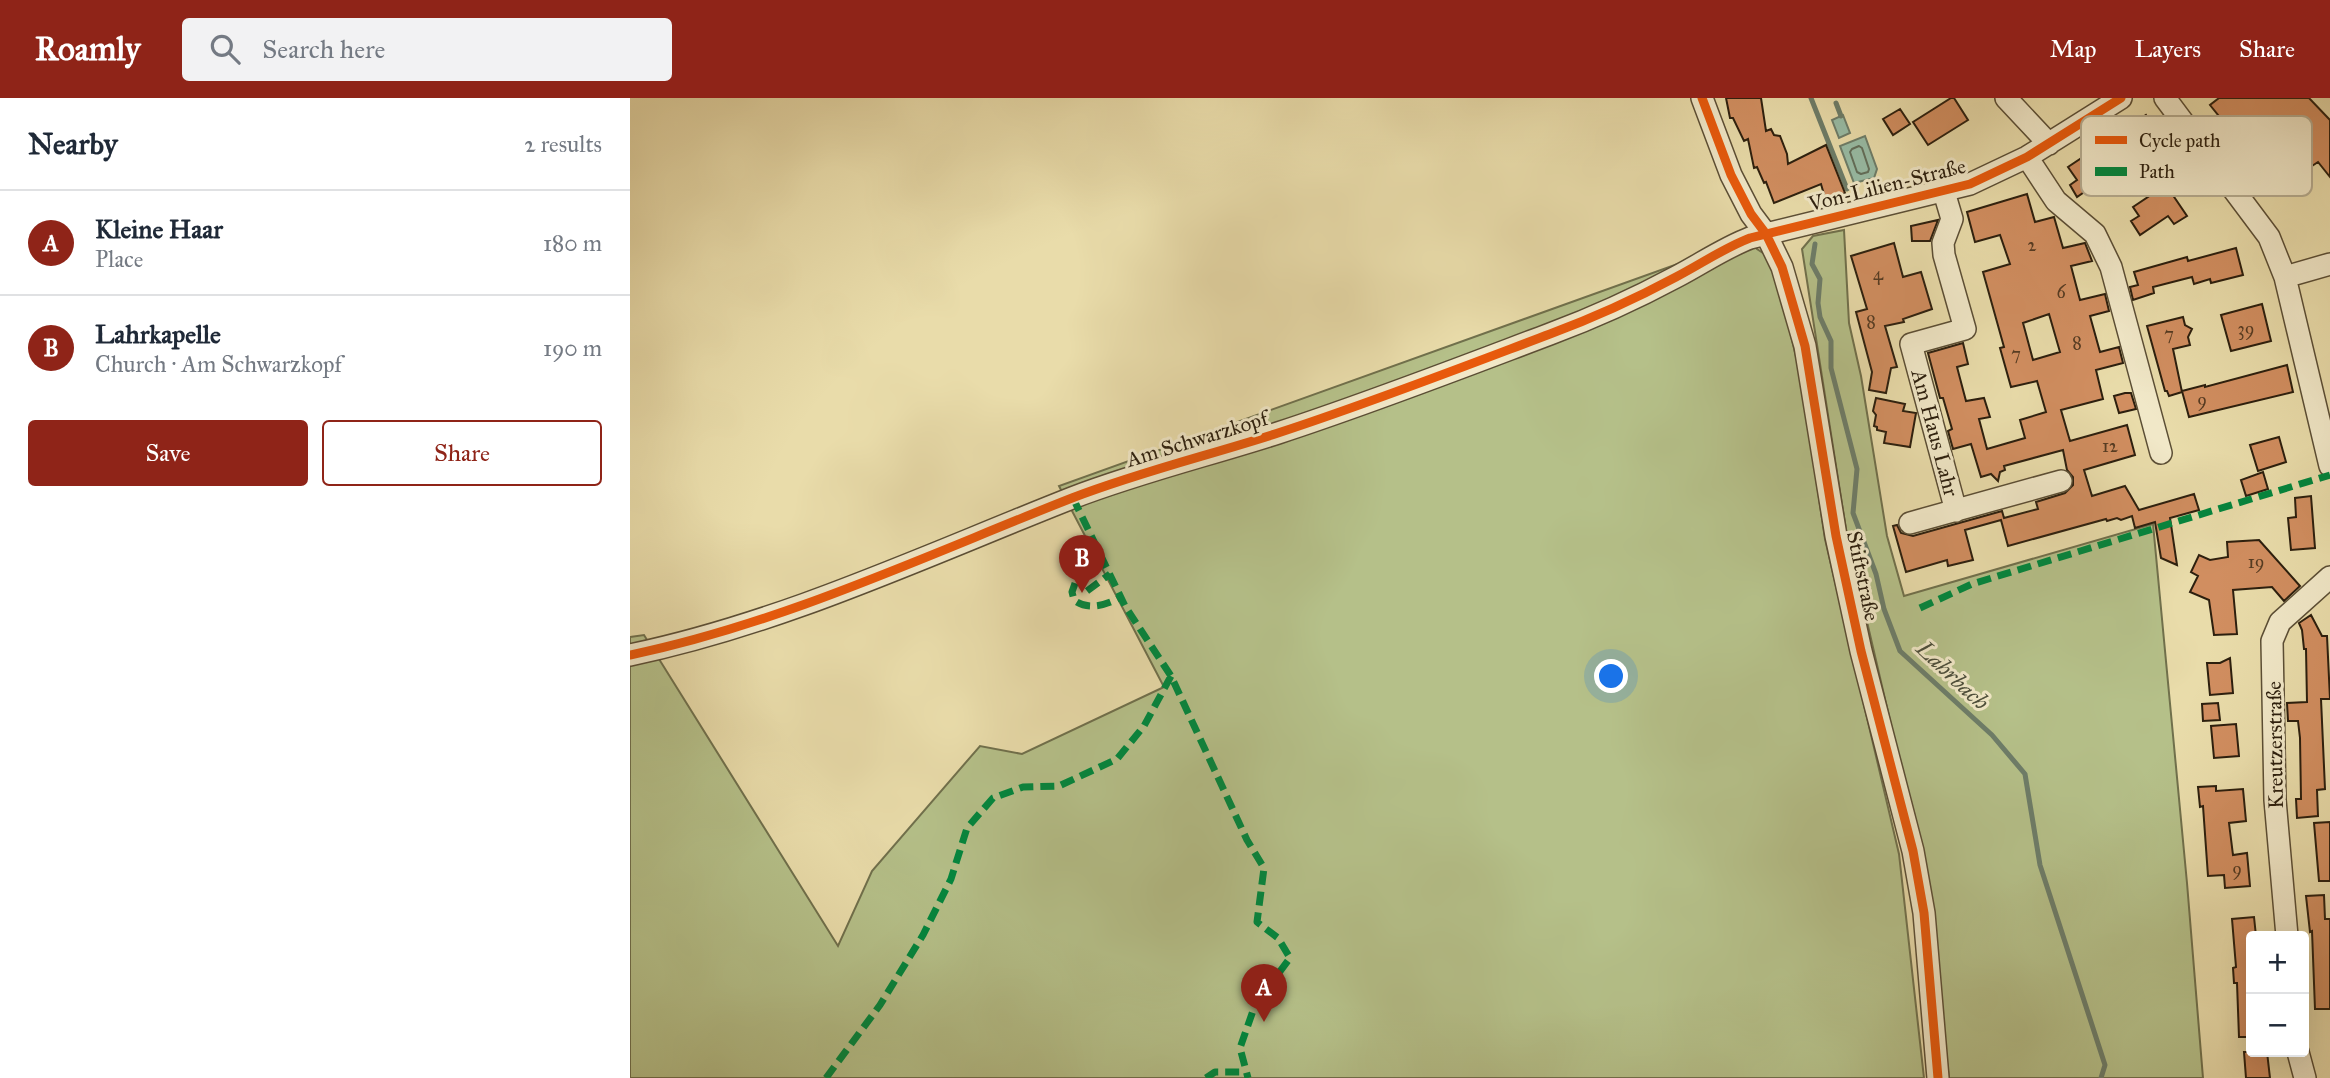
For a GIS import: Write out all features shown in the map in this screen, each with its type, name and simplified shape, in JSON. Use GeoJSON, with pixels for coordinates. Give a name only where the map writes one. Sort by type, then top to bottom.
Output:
{"type":"FeatureCollection","features":[{"type":"Feature","properties":{"kind":"street","name":"Stiftstraße"},"geometry":{"type":"LineString","coordinates":[[1702,98],[1731,175],[1782,267],[1805,346],[1836,536],[1861,651],[1913,851],[1924,913],[1938,1078]]}},
{"type":"Feature","properties":{"kind":"street"},"geometry":{"type":"LineString","coordinates":[[2006,98],[2049,144]]}},
{"type":"Feature","properties":{"kind":"street","name":"Von-Lilien-Straße"},"geometry":{"type":"LineString","coordinates":[[2093,116],[2121,98]]}},
{"type":"Feature","properties":{"kind":"street"},"geometry":{"type":"LineString","coordinates":[[2165,98],[2178,116]]}},
{"type":"Feature","properties":{"kind":"street","name":"Von-Lilien-Straße"},"geometry":{"type":"LineString","coordinates":[[1766,234],[1970,184],[2027,157],[2081,124]]}},
{"type":"Feature","properties":{"kind":"street"},"geometry":{"type":"LineString","coordinates":[[2027,157],[2056,201],[2084,222],[2103,246],[2161,453]]}},
{"type":"Feature","properties":{"kind":"street","name":"Am Haus Lahr"},"geometry":{"type":"LineString","coordinates":[[1944,192],[1952,219],[1943,243],[1944,255],[1965,329],[1912,344],[1956,510]]}},
{"type":"Feature","properties":{"kind":"street"},"geometry":{"type":"LineString","coordinates":[[2238,196],[2269,237],[2285,277],[2330,466]]}},
{"type":"Feature","properties":{"kind":"street","name":"Am Schwarzkopf"},"geometry":{"type":"LineString","coordinates":[[630,655],[714,635],[774,615],[1073,498],[1138,475],[1309,423],[1551,334],[1621,306],[1730,246],[1766,234]]}},
{"type":"Feature","properties":{"kind":"street"},"geometry":{"type":"LineString","coordinates":[[2285,277],[2330,264]]}},
{"type":"Feature","properties":{"kind":"street","name":"Am Haus Lahr"},"geometry":{"type":"LineString","coordinates":[[1910,523],[2062,481]]}},
{"type":"Feature","properties":{"kind":"street","name":"Kreutzerstraße"},"geometry":{"type":"LineString","coordinates":[[2287,931],[2275,800],[2272,641],[2280,622],[2330,577]]}},
{"type":"Feature","properties":{"kind":"street"},"geometry":{"type":"LineString","coordinates":[[2299,1057],[2305,1078]]}},
{"type":"Feature","properties":{"kind":"shaded area"},"geometry":{"type":"Polygon","coordinates":[[[1844,230],[1849,323],[1861,376],[1887,536],[1904,596],[2153,524],[2203,1078],[1949,1078],[1920,849],[1847,536],[1802,249],[1813,236],[1844,230]]]}},
{"type":"Feature","properties":{"kind":"shaded area"},"geometry":{"type":"Polygon","coordinates":[[[1750,238],[1757,249],[1766,255],[1778,281],[1802,382],[1825,539],[1899,854],[1924,1078],[630,1078],[630,637],[644,635],[838,946],[872,871],[980,746],[1022,754],[1164,687],[1059,486],[1750,238]]]}},
{"type":"Feature","properties":{"kind":"water"},"geometry":{"type":"Polygon","coordinates":[[[1843,115],[1850,133],[1839,138],[1832,120],[1843,115]]]}},
{"type":"Feature","properties":{"kind":"water"},"geometry":{"type":"Polygon","coordinates":[[[1865,136],[1877,169],[1874,178],[1854,183],[1840,146],[1865,136]]]}},
{"type":"Feature","properties":{"kind":"building"},"geometry":{"type":"Polygon","coordinates":[[[1726,98],[1761,98],[1766,131],[1771,129],[1774,135],[1780,136],[1788,164],[1826,145],[1845,193],[1825,198],[1821,184],[1774,203],[1766,182],[1764,183],[1757,167],[1754,168],[1748,139],[1744,141],[1733,118],[1730,118],[1726,98]]]}},
{"type":"Feature","properties":{"kind":"building"},"geometry":{"type":"Polygon","coordinates":[[[1954,98],[1968,120],[1928,145],[1913,122],[1954,98]]]}},
{"type":"Feature","properties":{"kind":"building"},"geometry":{"type":"Polygon","coordinates":[[[2219,98],[2309,98],[2330,120],[2330,177],[2318,162],[2312,166],[2312,116],[2219,116],[2210,105],[2219,98]]]}},
{"type":"Feature","properties":{"kind":"building"},"geometry":{"type":"Polygon","coordinates":[[[1900,109],[1910,124],[1893,135],[1883,119],[1900,109]]]}},
{"type":"Feature","properties":{"kind":"building"},"geometry":{"type":"Polygon","coordinates":[[[2081,158],[2081,194],[2077,197],[2070,185],[2077,180],[2068,167],[2081,158]]]}},
{"type":"Feature","properties":{"kind":"building"},"geometry":{"type":"Polygon","coordinates":[[[2027,194],[2035,222],[2054,217],[2063,248],[2085,243],[2092,261],[2071,266],[2080,300],[2105,294],[2109,311],[2090,316],[2100,352],[2119,347],[2123,363],[2096,370],[2103,399],[2061,410],[2070,441],[2127,425],[2135,455],[2084,470],[2092,496],[2125,486],[2139,510],[2194,494],[2199,510],[2170,518],[2177,565],[2161,558],[2155,522],[2135,528],[2132,516],[2121,520],[2106,519],[2008,546],[2001,520],[1965,530],[1973,560],[1948,566],[1947,560],[1906,572],[1893,526],[1897,525],[1901,533],[1913,536],[2002,511],[2004,518],[2038,509],[2036,502],[2065,493],[2073,485],[2073,477],[2067,470],[2063,450],[2004,466],[2005,470],[2000,472],[1998,481],[1991,474],[1981,477],[1971,444],[1953,449],[1948,431],[1952,429],[1943,398],[1940,398],[1928,353],[1963,343],[1968,364],[1957,367],[1966,401],[1984,398],[1990,417],[1979,419],[1987,449],[2025,438],[2020,420],[2046,412],[2037,381],[2011,387],[2000,348],[2004,347],[1983,272],[2010,264],[2000,235],[1975,242],[1967,212],[2027,194]],[[2049,314],[2023,323],[2033,360],[2060,352],[2049,314]]]}},
{"type":"Feature","properties":{"kind":"building"},"geometry":{"type":"Polygon","coordinates":[[[2150,196],[2173,196],[2187,216],[2174,224],[2168,216],[2140,235],[2131,221],[2139,216],[2133,207],[2150,196]]]}},
{"type":"Feature","properties":{"kind":"building"},"geometry":{"type":"Polygon","coordinates":[[[1938,220],[1930,241],[1912,241],[1911,226],[1938,220]]]}},
{"type":"Feature","properties":{"kind":"building"},"geometry":{"type":"Polygon","coordinates":[[[1894,243],[1903,277],[1921,272],[1932,309],[1903,319],[1904,322],[1885,326],[1897,367],[1891,368],[1886,393],[1869,390],[1872,372],[1856,312],[1867,309],[1851,256],[1894,243]]]}},
{"type":"Feature","properties":{"kind":"building"},"geometry":{"type":"Polygon","coordinates":[[[2236,248],[2243,275],[2194,284],[2192,277],[2153,287],[2154,293],[2133,300],[2130,287],[2138,285],[2134,272],[2187,257],[2188,261],[2236,248]]]}},
{"type":"Feature","properties":{"kind":"building"},"geometry":{"type":"Polygon","coordinates":[[[2262,304],[2271,341],[2231,351],[2221,315],[2262,304]]]}},
{"type":"Feature","properties":{"kind":"building"},"geometry":{"type":"Polygon","coordinates":[[[2183,317],[2185,325],[2192,329],[2188,337],[2190,345],[2173,349],[2182,392],[2169,396],[2165,391],[2147,326],[2183,317]]]}},
{"type":"Feature","properties":{"kind":"building"},"geometry":{"type":"Polygon","coordinates":[[[2287,365],[2293,392],[2189,417],[2182,391],[2287,365]]]}},
{"type":"Feature","properties":{"kind":"building"},"geometry":{"type":"Polygon","coordinates":[[[2131,393],[2136,409],[2119,413],[2114,396],[2131,393]]]}},
{"type":"Feature","properties":{"kind":"building"},"geometry":{"type":"Polygon","coordinates":[[[1876,398],[1905,404],[1903,411],[1916,413],[1910,447],[1884,443],[1886,432],[1877,430],[1874,426],[1876,398]]]}},
{"type":"Feature","properties":{"kind":"building"},"geometry":{"type":"Polygon","coordinates":[[[2279,437],[2286,462],[2258,471],[2250,445],[2279,437]]]}},
{"type":"Feature","properties":{"kind":"building"},"geometry":{"type":"Polygon","coordinates":[[[2263,472],[2268,489],[2246,496],[2241,480],[2263,472]]]}},
{"type":"Feature","properties":{"kind":"building"},"geometry":{"type":"Polygon","coordinates":[[[2311,496],[2315,548],[2291,550],[2288,518],[2296,517],[2295,498],[2311,496]]]}},
{"type":"Feature","properties":{"kind":"building"},"geometry":{"type":"Polygon","coordinates":[[[2259,540],[2300,586],[2284,601],[2272,587],[2233,590],[2237,634],[2214,635],[2209,600],[2190,592],[2198,576],[2191,572],[2199,555],[2210,560],[2228,557],[2227,542],[2259,540]]]}},
{"type":"Feature","properties":{"kind":"building"},"geometry":{"type":"Polygon","coordinates":[[[2311,615],[2322,636],[2327,636],[2330,699],[2321,699],[2325,789],[2317,790],[2318,816],[2297,818],[2296,799],[2301,799],[2300,738],[2298,721],[2288,721],[2287,703],[2307,702],[2306,649],[2299,623],[2311,615]]]}},
{"type":"Feature","properties":{"kind":"building"},"geometry":{"type":"Polygon","coordinates":[[[2230,658],[2233,693],[2210,695],[2207,663],[2220,663],[2230,658]]]}},
{"type":"Feature","properties":{"kind":"building"},"geometry":{"type":"Polygon","coordinates":[[[2218,703],[2220,720],[2203,721],[2202,704],[2218,703]]]}},
{"type":"Feature","properties":{"kind":"building"},"geometry":{"type":"Polygon","coordinates":[[[2236,724],[2239,756],[2214,758],[2211,726],[2236,724]]]}},
{"type":"Feature","properties":{"kind":"building"},"geometry":{"type":"Polygon","coordinates":[[[2216,786],[2216,791],[2243,789],[2246,821],[2229,823],[2233,855],[2247,853],[2250,886],[2225,888],[2224,875],[2208,876],[2203,806],[2200,807],[2198,787],[2216,786]]]}},
{"type":"Feature","properties":{"kind":"building"},"geometry":{"type":"Polygon","coordinates":[[[2330,822],[2330,881],[2319,881],[2314,823],[2330,822]]]}},
{"type":"Feature","properties":{"kind":"building"},"geometry":{"type":"Polygon","coordinates":[[[2324,895],[2325,919],[2330,919],[2330,1009],[2315,1009],[2312,931],[2310,932],[2306,896],[2324,895]]]}},
{"type":"Feature","properties":{"kind":"building"},"geometry":{"type":"Polygon","coordinates":[[[2254,917],[2255,931],[2246,931],[2246,1037],[2239,1037],[2232,919],[2254,917]]]}},
{"type":"Feature","properties":{"kind":"building"},"geometry":{"type":"Polygon","coordinates":[[[2244,1052],[2246,1057],[2268,1057],[2270,1078],[2246,1078],[2244,1052]]]}},
{"type":"Feature","properties":{"kind":"waterway","name":"Lahrbach"},"geometry":{"type":"LineString","coordinates":[[1811,98],[1847,189]]}},
{"type":"Feature","properties":{"kind":"waterway"},"geometry":{"type":"LineString","coordinates":[[1836,103],[1841,116]]}},
{"type":"Feature","properties":{"kind":"waterway","name":"Lahrbach"},"geometry":{"type":"LineString","coordinates":[[1815,244],[1812,264],[1820,279],[1820,317],[1831,341],[1831,368],[1857,469],[1853,513],[1876,574],[1884,609],[1900,651],[1992,735],[2025,774],[2040,865],[2105,1065],[2101,1078]]}},
{"type":"Feature","properties":{"kind":"marked path"},"geometry":{"type":"LineString","coordinates":[[1920,608],[1972,584],[2330,475]]}},
{"type":"Feature","properties":{"kind":"marked path"},"geometry":{"type":"LineString","coordinates":[[1073,498],[1125,606],[1171,676],[1247,840],[1264,868],[1257,922],[1278,938],[1290,958],[1255,1005],[1240,1048],[1248,1078]]}},
{"type":"Feature","properties":{"kind":"marked path"},"geometry":{"type":"LineString","coordinates":[[1101,555],[1081,566],[1072,592],[1074,600],[1097,606],[1121,597]]}},
{"type":"Feature","properties":{"kind":"marked path"},"geometry":{"type":"LineString","coordinates":[[1087,591],[1110,574]]}},
{"type":"Feature","properties":{"kind":"marked path"},"geometry":{"type":"LineString","coordinates":[[826,1078],[880,1005],[923,935],[951,879],[967,828],[993,798],[1023,787],[1059,786],[1117,759],[1144,726],[1171,676]]}},
{"type":"Feature","properties":{"kind":"marked path"},"geometry":{"type":"LineString","coordinates":[[1206,1078],[1215,1072],[1246,1072]]}},
{"type":"Feature","properties":{"kind":"cycle path"},"geometry":{"type":"LineString","coordinates":[[1702,98],[1731,175],[1782,267],[1805,346],[1836,536],[1861,651],[1913,851],[1924,913],[1938,1078]]}},
{"type":"Feature","properties":{"kind":"cycle path"},"geometry":{"type":"LineString","coordinates":[[2092,116],[2121,98]]}},
{"type":"Feature","properties":{"kind":"cycle path"},"geometry":{"type":"LineString","coordinates":[[630,655],[743,625],[799,606],[1097,489],[1278,433],[1415,385],[1598,315],[1750,238],[1970,184],[2027,157],[2081,123]]}},
{"type":"Feature","properties":{"kind":"place","name":"Lahrkapelle"},"geometry":{"type":"Point","coordinates":[1082,593]}},
{"type":"Feature","properties":{"kind":"place","name":"Kleine Haar"},"geometry":{"type":"Point","coordinates":[1264,1022]}}]}
